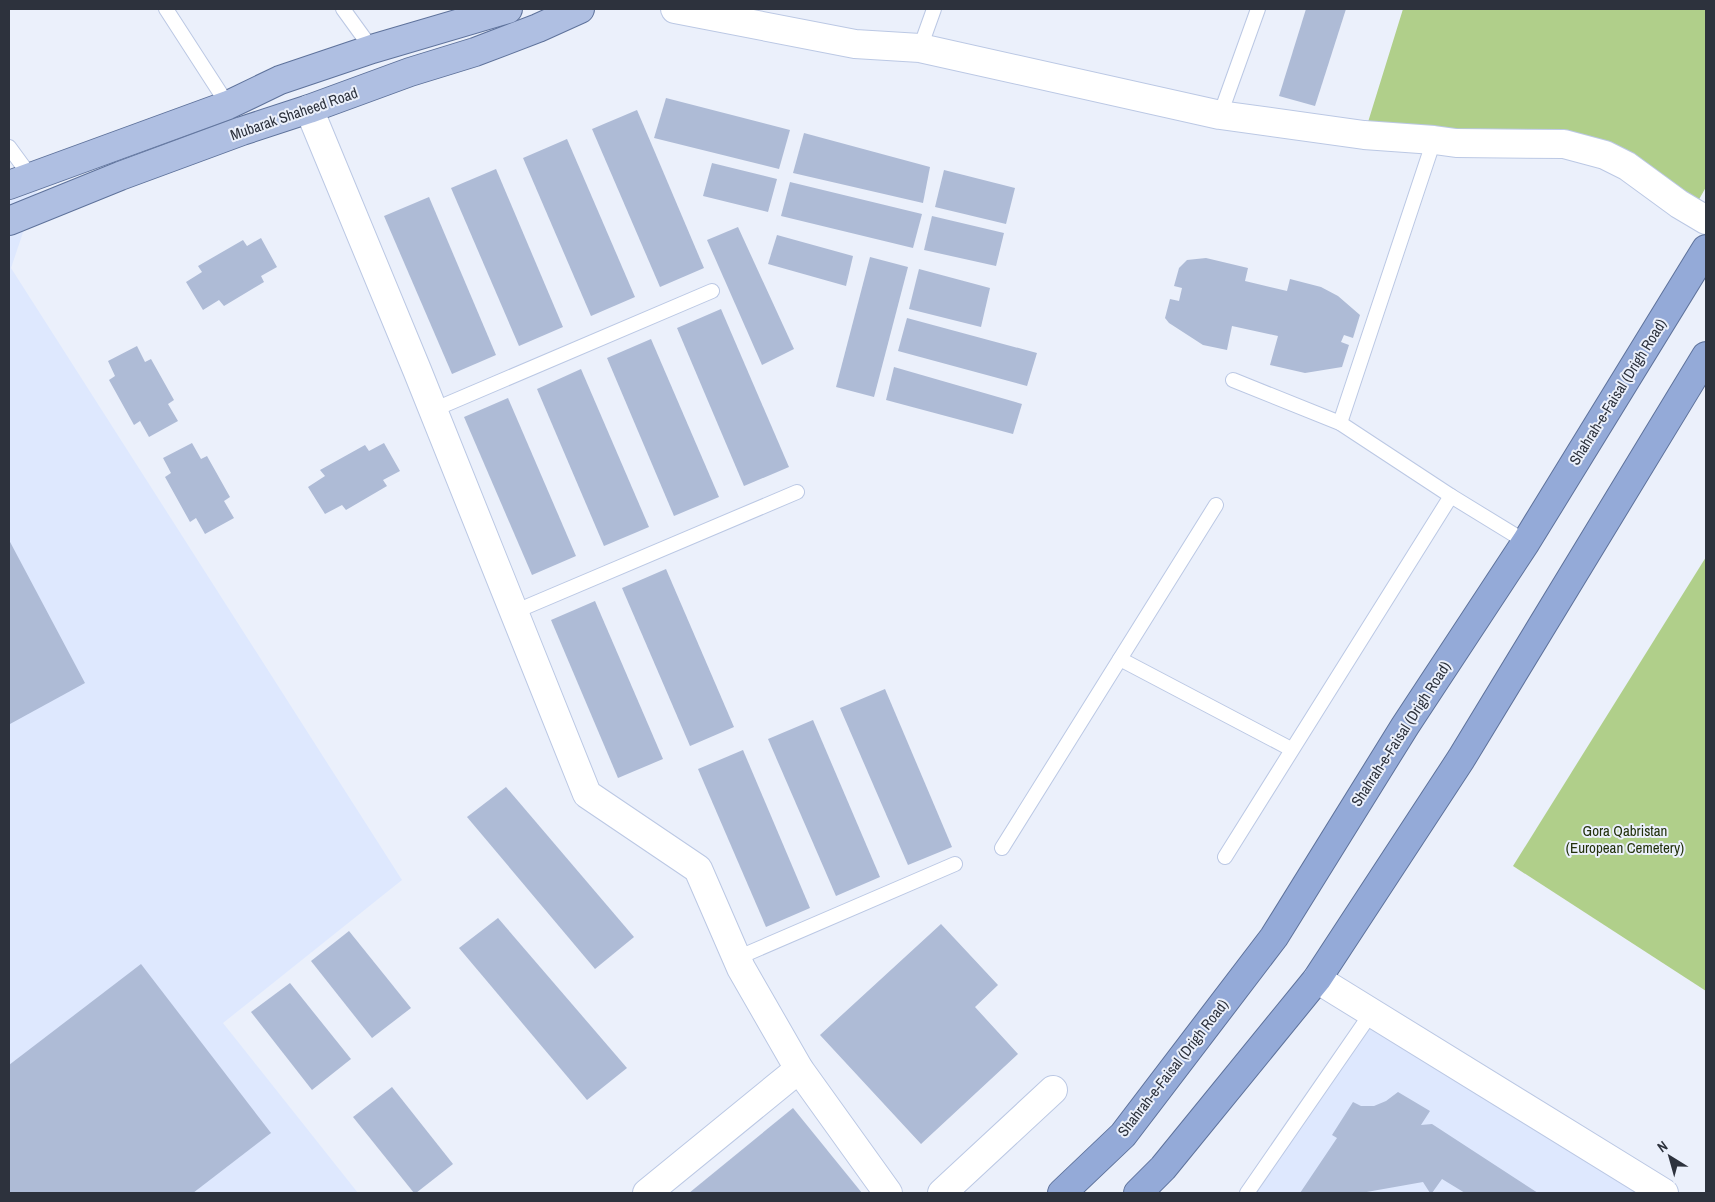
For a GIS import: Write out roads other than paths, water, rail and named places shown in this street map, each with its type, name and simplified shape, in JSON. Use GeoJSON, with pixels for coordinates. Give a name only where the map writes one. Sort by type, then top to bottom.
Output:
{"type":"FeatureCollection","features":[{"type":"Feature","properties":{"kind":"highway","name":"Shahrah-e-Faisal (Drigh Road)"},"geometry":{"type":"LineString","coordinates":[[1062,1193],[1123,1136],[1274,937],[1404,726],[1526,542],[1706,249]]}},
{"type":"Feature","properties":{"kind":"highway"},"geometry":{"type":"LineString","coordinates":[[1138,1193],[1164,1168],[1318,978],[1461,759],[1706,356]]}},
{"type":"Feature","properties":{"kind":"main road","name":"Mubarak Shaheed Road"},"geometry":{"type":"LineString","coordinates":[[20,181],[228,105],[280,80],[372,49],[508,9]]}},
{"type":"Feature","properties":{"kind":"main road","name":"Mubarak Shaheed Road"},"geometry":{"type":"LineString","coordinates":[[9,221],[120,176],[242,131],[410,72],[476,52],[538,28],[580,9]]}},
{"type":"Feature","properties":{"kind":"street"},"geometry":{"type":"LineString","coordinates":[[675,9],[855,44],[920,48],[1220,115],[1364,136],[1456,143],[1564,144],[1605,155],[1627,166],[1679,204],[1706,220]]}},
{"type":"Feature","properties":{"kind":"street"},"geometry":{"type":"LineString","coordinates":[[309,109],[433,410],[586,794],[698,870],[737,958],[799,1069],[888,1193]]}},
{"type":"Feature","properties":{"kind":"street"},"geometry":{"type":"LineString","coordinates":[[1318,978],[1664,1193]]}},
{"type":"Feature","properties":{"kind":"street"},"geometry":{"type":"LineString","coordinates":[[646,1193],[799,1069]]}},
{"type":"Feature","properties":{"kind":"street"},"geometry":{"type":"LineString","coordinates":[[942,1193],[1053,1090]]}},
{"type":"Feature","properties":{"kind":"lane"},"geometry":{"type":"LineString","coordinates":[[166,9],[228,105]]}},
{"type":"Feature","properties":{"kind":"lane"},"geometry":{"type":"LineString","coordinates":[[344,9],[372,49]]}},
{"type":"Feature","properties":{"kind":"lane"},"geometry":{"type":"LineString","coordinates":[[920,48],[934,9]]}},
{"type":"Feature","properties":{"kind":"lane"},"geometry":{"type":"LineString","coordinates":[[1220,115],[1258,9]]}},
{"type":"Feature","properties":{"kind":"lane"},"geometry":{"type":"LineString","coordinates":[[1340,423],[1434,140]]}},
{"type":"Feature","properties":{"kind":"lane"},"geometry":{"type":"LineString","coordinates":[[9,147],[20,181]]}},
{"type":"Feature","properties":{"kind":"lane"},"geometry":{"type":"LineString","coordinates":[[433,410],[712,291]]}},
{"type":"Feature","properties":{"kind":"lane"},"geometry":{"type":"LineString","coordinates":[[1233,380],[1340,423],[1451,496],[1526,542]]}},
{"type":"Feature","properties":{"kind":"lane"},"geometry":{"type":"LineString","coordinates":[[514,612],[797,492]]}},
{"type":"Feature","properties":{"kind":"lane"},"geometry":{"type":"LineString","coordinates":[[1225,857],[1291,748],[1451,496]]}},
{"type":"Feature","properties":{"kind":"lane"},"geometry":{"type":"LineString","coordinates":[[1002,848],[1216,505]]}},
{"type":"Feature","properties":{"kind":"lane"},"geometry":{"type":"LineString","coordinates":[[1120,660],[1291,748]]}},
{"type":"Feature","properties":{"kind":"lane"},"geometry":{"type":"LineString","coordinates":[[737,958],[955,864]]}},
{"type":"Feature","properties":{"kind":"lane"},"geometry":{"type":"LineString","coordinates":[[1246,1193],[1372,1012]]}},
{"type":"Feature","properties":{"kind":"park label","name":"Gora Qabristan (European Cemetery)"},"geometry":{"type":"Point","coordinates":[1625,840]}}]}
